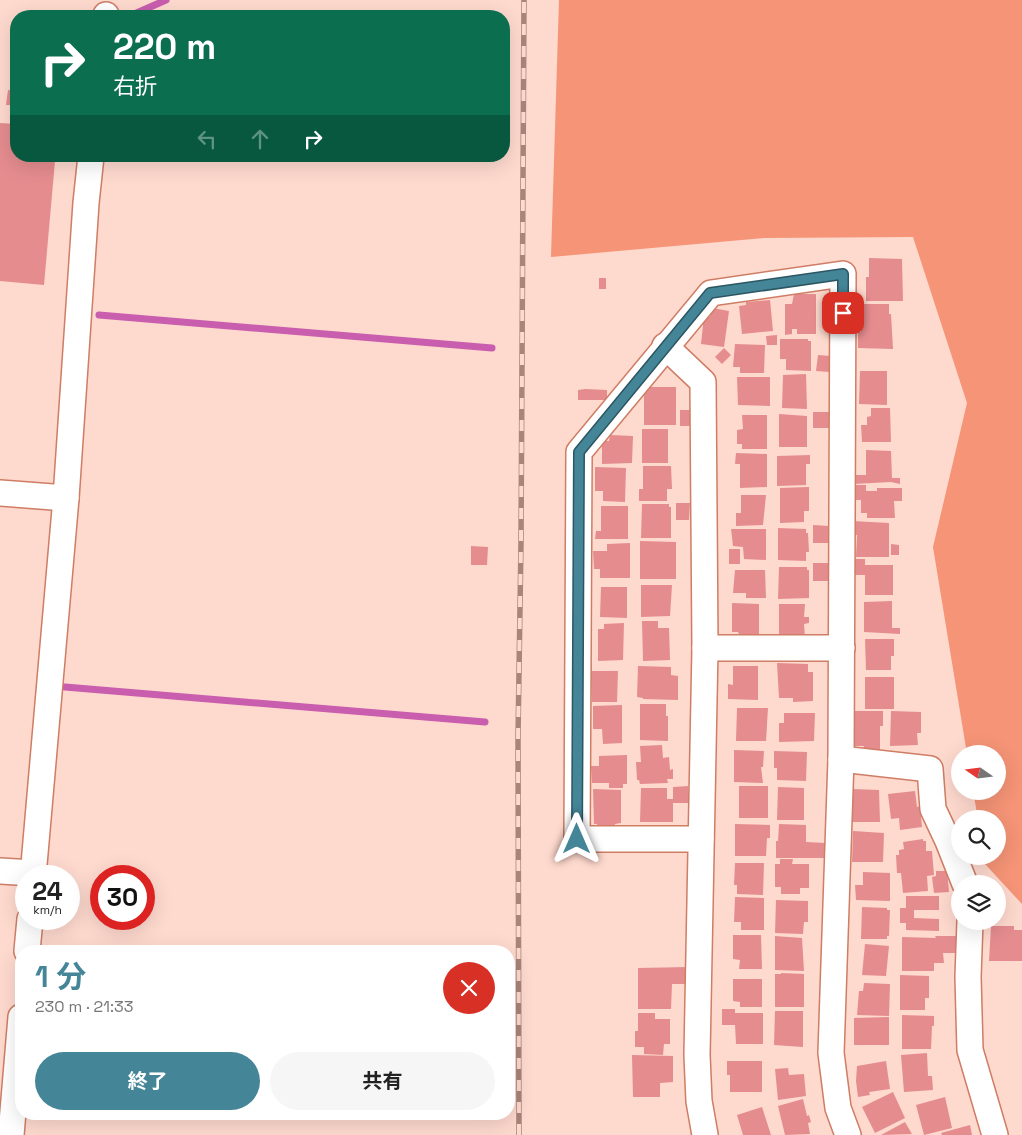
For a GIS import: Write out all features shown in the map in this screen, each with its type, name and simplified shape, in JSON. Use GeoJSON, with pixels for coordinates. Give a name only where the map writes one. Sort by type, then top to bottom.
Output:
{"type":"FeatureCollection","features":[{"type":"Feature","properties":{"kind":"street"},"geometry":{"type":"LineString","coordinates":[[34,865],[66,498],[90,162]]}},
{"type":"Feature","properties":{"kind":"street"},"geometry":{"type":"LineString","coordinates":[[701,840],[577,839],[579,452],[710,293],[843,274],[841,759],[831,1053],[838,1108],[848,1135]]}},
{"type":"Feature","properties":{"kind":"street"},"geometry":{"type":"LineString","coordinates":[[665,346],[703,382],[705,648],[697,1055],[699,1101],[705,1135]]}},
{"type":"Feature","properties":{"kind":"street"},"geometry":{"type":"LineString","coordinates":[[0,492],[66,498]]}},
{"type":"Feature","properties":{"kind":"street"},"geometry":{"type":"LineString","coordinates":[[705,648],[842,648]]}},
{"type":"Feature","properties":{"kind":"street"},"geometry":{"type":"LineString","coordinates":[[841,759],[930,769],[933,809],[961,875]]}},
{"type":"Feature","properties":{"kind":"street"},"geometry":{"type":"LineString","coordinates":[[0,871],[15,873]]}},
{"type":"Feature","properties":{"kind":"street"},"geometry":{"type":"LineString","coordinates":[[28,945],[29,930]]}},
{"type":"Feature","properties":{"kind":"street"},"geometry":{"type":"LineString","coordinates":[[970,930],[968,977],[970,1050],[995,1135]]}},
{"type":"Feature","properties":{"kind":"street"},"geometry":{"type":"LineString","coordinates":[[11,1135],[15,1088]]}},
{"type":"Feature","properties":{"kind":"shaded area"},"geometry":{"type":"Polygon","coordinates":[[[559,0],[1022,0],[1022,904],[1006,887],[1006,875],[995,875],[986,865],[1006,865],[1006,810],[976,810],[975,800],[1006,800],[1006,745],[966,745],[933,547],[967,403],[913,237],[764,238],[551,257],[559,0]]]}},
{"type":"Feature","properties":{"kind":"building"},"geometry":{"type":"Polygon","coordinates":[[[8,90],[10,90],[10,105],[6,105],[8,90]]]}},
{"type":"Feature","properties":{"kind":"building"},"geometry":{"type":"Polygon","coordinates":[[[0,123],[10,124],[10,162],[55,162],[44,285],[0,281],[0,123]]]}},
{"type":"Feature","properties":{"kind":"building"},"geometry":{"type":"Polygon","coordinates":[[[869,258],[902,259],[903,301],[866,301],[866,277],[869,277],[869,258]]]}},
{"type":"Feature","properties":{"kind":"building"},"geometry":{"type":"Polygon","coordinates":[[[599,278],[606,278],[606,289],[599,289],[599,278]]]}},
{"type":"Feature","properties":{"kind":"building"},"geometry":{"type":"Polygon","coordinates":[[[794,294],[816,294],[816,334],[797,334],[797,329],[792,329],[792,334],[785,335],[785,304],[792,304],[794,294]]]}},
{"type":"Feature","properties":{"kind":"building"},"geometry":{"type":"Polygon","coordinates":[[[770,300],[773,331],[742,334],[739,306],[746,305],[746,302],[770,300]]]}},
{"type":"Feature","properties":{"kind":"building"},"geometry":{"type":"Polygon","coordinates":[[[862,304],[889,304],[893,349],[858,348],[858,332],[861,332],[862,304]]]}},
{"type":"Feature","properties":{"kind":"building"},"geometry":{"type":"Polygon","coordinates":[[[712,308],[729,311],[724,347],[701,344],[704,316],[710,317],[712,308]]]}},
{"type":"Feature","properties":{"kind":"building"},"geometry":{"type":"Polygon","coordinates":[[[777,335],[777,345],[767,345],[766,336],[777,335]]]}},
{"type":"Feature","properties":{"kind":"building"},"geometry":{"type":"Polygon","coordinates":[[[780,339],[808,339],[808,341],[811,341],[811,371],[786,370],[786,359],[780,359],[780,339]]]}},
{"type":"Feature","properties":{"kind":"building"},"geometry":{"type":"Polygon","coordinates":[[[735,344],[765,345],[764,373],[740,373],[740,367],[733,367],[735,344]]]}},
{"type":"Feature","properties":{"kind":"building"},"geometry":{"type":"Polygon","coordinates":[[[724,348],[731,355],[722,364],[715,357],[724,348]]]}},
{"type":"Feature","properties":{"kind":"building"},"geometry":{"type":"Polygon","coordinates":[[[818,355],[831,356],[830,372],[816,371],[818,355]]]}},
{"type":"Feature","properties":{"kind":"building"},"geometry":{"type":"Polygon","coordinates":[[[860,371],[887,371],[887,405],[859,404],[860,371]]]}},
{"type":"Feature","properties":{"kind":"building"},"geometry":{"type":"Polygon","coordinates":[[[806,374],[807,409],[782,408],[783,375],[806,374]]]}},
{"type":"Feature","properties":{"kind":"building"},"geometry":{"type":"Polygon","coordinates":[[[737,377],[770,377],[770,406],[738,405],[737,377]]]}},
{"type":"Feature","properties":{"kind":"building"},"geometry":{"type":"Polygon","coordinates":[[[644,387],[676,387],[676,425],[644,425],[644,387]]]}},
{"type":"Feature","properties":{"kind":"building"},"geometry":{"type":"Polygon","coordinates":[[[578,390],[607,390],[607,400],[578,400],[578,390]]]}},
{"type":"Feature","properties":{"kind":"building"},"geometry":{"type":"Polygon","coordinates":[[[871,408],[890,408],[891,442],[862,442],[861,425],[867,425],[867,417],[871,416],[871,408]]]}},
{"type":"Feature","properties":{"kind":"building"},"geometry":{"type":"Polygon","coordinates":[[[680,410],[691,410],[691,426],[680,426],[680,410]]]}},
{"type":"Feature","properties":{"kind":"building"},"geometry":{"type":"Polygon","coordinates":[[[813,412],[831,412],[831,428],[813,428],[813,412]]]}},
{"type":"Feature","properties":{"kind":"building"},"geometry":{"type":"Polygon","coordinates":[[[779,414],[807,416],[807,447],[779,447],[779,414]]]}},
{"type":"Feature","properties":{"kind":"building"},"geometry":{"type":"Polygon","coordinates":[[[742,415],[767,415],[767,449],[742,449],[742,444],[737,444],[737,430],[743,429],[742,415]]]}},
{"type":"Feature","properties":{"kind":"building"},"geometry":{"type":"Polygon","coordinates":[[[642,429],[668,429],[668,463],[642,463],[642,429]]]}},
{"type":"Feature","properties":{"kind":"building"},"geometry":{"type":"Polygon","coordinates":[[[610,435],[633,436],[632,463],[602,464],[602,441],[609,441],[610,435]]]}},
{"type":"Feature","properties":{"kind":"building"},"geometry":{"type":"Polygon","coordinates":[[[866,450],[891,451],[892,478],[900,478],[900,484],[891,482],[853,484],[853,475],[866,475],[866,450]]]}},
{"type":"Feature","properties":{"kind":"building"},"geometry":{"type":"Polygon","coordinates":[[[736,453],[767,454],[767,487],[740,488],[740,464],[735,464],[736,453]]]}},
{"type":"Feature","properties":{"kind":"building"},"geometry":{"type":"Polygon","coordinates":[[[810,455],[810,464],[806,464],[806,485],[777,486],[777,456],[810,455]]]}},
{"type":"Feature","properties":{"kind":"building"},"geometry":{"type":"Polygon","coordinates":[[[643,466],[671,466],[672,489],[667,489],[667,501],[639,501],[639,489],[643,489],[643,466]]]}},
{"type":"Feature","properties":{"kind":"building"},"geometry":{"type":"Polygon","coordinates":[[[595,467],[626,468],[625,502],[603,501],[603,491],[595,491],[595,467]]]}},
{"type":"Feature","properties":{"kind":"building"},"geometry":{"type":"Polygon","coordinates":[[[852,485],[866,485],[866,491],[877,491],[877,488],[902,488],[902,501],[894,501],[895,518],[867,518],[867,513],[861,513],[861,500],[852,500],[852,485]]]}},
{"type":"Feature","properties":{"kind":"building"},"geometry":{"type":"Polygon","coordinates":[[[809,487],[809,511],[804,511],[804,522],[780,523],[780,488],[809,487]]]}},
{"type":"Feature","properties":{"kind":"building"},"geometry":{"type":"Polygon","coordinates":[[[741,495],[766,495],[763,525],[736,526],[736,513],[741,513],[741,495]]]}},
{"type":"Feature","properties":{"kind":"building"},"geometry":{"type":"Polygon","coordinates":[[[676,503],[690,503],[689,520],[676,520],[676,503]]]}},
{"type":"Feature","properties":{"kind":"building"},"geometry":{"type":"Polygon","coordinates":[[[642,504],[669,504],[669,507],[671,507],[671,538],[641,538],[642,504]]]}},
{"type":"Feature","properties":{"kind":"building"},"geometry":{"type":"Polygon","coordinates":[[[601,506],[628,506],[628,539],[595,539],[596,531],[601,531],[601,506]]]}},
{"type":"Feature","properties":{"kind":"building"},"geometry":{"type":"Polygon","coordinates":[[[852,521],[889,523],[889,557],[856,557],[857,535],[853,535],[852,521]]]}},
{"type":"Feature","properties":{"kind":"building"},"geometry":{"type":"Polygon","coordinates":[[[813,525],[829,526],[830,543],[813,543],[813,525]]]}},
{"type":"Feature","properties":{"kind":"building"},"geometry":{"type":"Polygon","coordinates":[[[778,528],[806,529],[809,552],[806,552],[806,561],[778,560],[778,528]]]}},
{"type":"Feature","properties":{"kind":"building"},"geometry":{"type":"Polygon","coordinates":[[[731,529],[766,529],[766,560],[744,559],[743,547],[733,546],[731,529]]]}},
{"type":"Feature","properties":{"kind":"building"},"geometry":{"type":"Polygon","coordinates":[[[640,541],[676,542],[676,579],[640,579],[640,541]]]}},
{"type":"Feature","properties":{"kind":"building"},"geometry":{"type":"Polygon","coordinates":[[[630,543],[630,578],[600,578],[600,569],[594,569],[593,551],[607,551],[607,544],[630,543]]]}},
{"type":"Feature","properties":{"kind":"building"},"geometry":{"type":"Polygon","coordinates":[[[891,544],[899,545],[899,555],[891,555],[891,544]]]}},
{"type":"Feature","properties":{"kind":"building"},"geometry":{"type":"Polygon","coordinates":[[[471,546],[488,547],[487,565],[471,565],[471,546]]]}},
{"type":"Feature","properties":{"kind":"building"},"geometry":{"type":"Polygon","coordinates":[[[729,549],[740,549],[740,564],[729,564],[729,549]]]}},
{"type":"Feature","properties":{"kind":"building"},"geometry":{"type":"Polygon","coordinates":[[[852,559],[865,559],[865,565],[893,565],[893,595],[865,595],[865,575],[852,575],[852,559]]]}},
{"type":"Feature","properties":{"kind":"building"},"geometry":{"type":"Polygon","coordinates":[[[813,563],[829,563],[830,581],[813,581],[813,563]]]}},
{"type":"Feature","properties":{"kind":"building"},"geometry":{"type":"Polygon","coordinates":[[[779,567],[807,567],[807,570],[809,570],[809,598],[778,599],[779,567]]]}},
{"type":"Feature","properties":{"kind":"building"},"geometry":{"type":"Polygon","coordinates":[[[735,570],[765,570],[766,598],[746,598],[746,593],[733,593],[735,570]]]}},
{"type":"Feature","properties":{"kind":"building"},"geometry":{"type":"Polygon","coordinates":[[[641,585],[672,585],[670,616],[641,617],[641,585]]]}},
{"type":"Feature","properties":{"kind":"building"},"geometry":{"type":"Polygon","coordinates":[[[601,587],[627,587],[627,618],[600,617],[601,587]]]}},
{"type":"Feature","properties":{"kind":"building"},"geometry":{"type":"Polygon","coordinates":[[[892,601],[892,628],[900,628],[900,634],[864,632],[864,602],[892,601]]]}},
{"type":"Feature","properties":{"kind":"building"},"geometry":{"type":"Polygon","coordinates":[[[732,603],[759,604],[759,635],[732,632],[732,603]]]}},
{"type":"Feature","properties":{"kind":"building"},"geometry":{"type":"Polygon","coordinates":[[[779,604],[805,604],[804,617],[809,617],[809,623],[804,624],[805,638],[779,639],[779,604]]]}},
{"type":"Feature","properties":{"kind":"building"},"geometry":{"type":"Polygon","coordinates":[[[642,621],[658,621],[658,628],[669,628],[670,660],[643,661],[642,621]]]}},
{"type":"Feature","properties":{"kind":"building"},"geometry":{"type":"Polygon","coordinates":[[[624,623],[623,660],[598,661],[598,629],[604,629],[604,624],[624,623]]]}},
{"type":"Feature","properties":{"kind":"building"},"geometry":{"type":"Polygon","coordinates":[[[865,639],[894,639],[894,656],[891,656],[891,670],[866,670],[865,639]]]}},
{"type":"Feature","properties":{"kind":"building"},"geometry":{"type":"Polygon","coordinates":[[[777,663],[808,664],[808,672],[813,672],[813,701],[793,702],[793,698],[779,698],[777,663]]]}},
{"type":"Feature","properties":{"kind":"building"},"geometry":{"type":"Polygon","coordinates":[[[638,666],[671,667],[671,675],[678,676],[678,700],[643,699],[637,697],[638,666]]]}},
{"type":"Feature","properties":{"kind":"building"},"geometry":{"type":"Polygon","coordinates":[[[733,666],[758,666],[758,700],[728,699],[728,684],[733,685],[733,666]]]}},
{"type":"Feature","properties":{"kind":"building"},"geometry":{"type":"Polygon","coordinates":[[[591,671],[618,671],[617,702],[592,702],[591,671]]]}},
{"type":"Feature","properties":{"kind":"building"},"geometry":{"type":"Polygon","coordinates":[[[865,677],[894,677],[894,709],[865,709],[865,677]]]}},
{"type":"Feature","properties":{"kind":"building"},"geometry":{"type":"Polygon","coordinates":[[[640,704],[666,704],[668,741],[640,740],[640,704]]]}},
{"type":"Feature","properties":{"kind":"building"},"geometry":{"type":"Polygon","coordinates":[[[622,705],[622,743],[603,744],[602,729],[593,729],[593,706],[622,705]]]}},
{"type":"Feature","properties":{"kind":"building"},"geometry":{"type":"Polygon","coordinates":[[[737,708],[768,708],[766,741],[736,741],[737,708]]]}},
{"type":"Feature","properties":{"kind":"building"},"geometry":{"type":"Polygon","coordinates":[[[855,711],[883,711],[883,726],[880,726],[880,750],[863,749],[864,746],[855,746],[855,711]]]}},
{"type":"Feature","properties":{"kind":"building"},"geometry":{"type":"Polygon","coordinates":[[[891,711],[921,712],[921,733],[917,733],[918,745],[890,746],[891,711]]]}},
{"type":"Feature","properties":{"kind":"building"},"geometry":{"type":"Polygon","coordinates":[[[784,713],[815,713],[814,741],[779,742],[779,723],[784,723],[784,713]]]}},
{"type":"Feature","properties":{"kind":"building"},"geometry":{"type":"Polygon","coordinates":[[[662,745],[663,758],[669,757],[670,770],[673,769],[673,779],[667,779],[668,783],[640,784],[639,780],[637,780],[636,762],[641,762],[640,746],[662,745]]]}},
{"type":"Feature","properties":{"kind":"building"},"geometry":{"type":"Polygon","coordinates":[[[734,750],[764,751],[763,767],[761,767],[763,783],[734,782],[734,750]]]}},
{"type":"Feature","properties":{"kind":"building"},"geometry":{"type":"Polygon","coordinates":[[[774,751],[807,752],[806,781],[777,780],[777,768],[774,768],[774,751]]]}},
{"type":"Feature","properties":{"kind":"building"},"geometry":{"type":"Polygon","coordinates":[[[627,755],[627,784],[623,784],[623,788],[609,788],[609,783],[592,783],[591,766],[599,766],[599,756],[627,755]]]}},
{"type":"Feature","properties":{"kind":"building"},"geometry":{"type":"Polygon","coordinates":[[[688,786],[689,803],[673,803],[673,822],[640,822],[641,788],[667,788],[667,799],[673,799],[673,787],[688,786]]]}},
{"type":"Feature","properties":{"kind":"building"},"geometry":{"type":"Polygon","coordinates":[[[739,786],[768,786],[768,818],[739,818],[739,786]]]}},
{"type":"Feature","properties":{"kind":"building"},"geometry":{"type":"Polygon","coordinates":[[[778,787],[804,788],[804,820],[777,820],[778,787]]]}},
{"type":"Feature","properties":{"kind":"building"},"geometry":{"type":"Polygon","coordinates":[[[593,789],[621,790],[621,823],[615,824],[615,826],[597,826],[597,824],[594,824],[593,789]]]}},
{"type":"Feature","properties":{"kind":"building"},"geometry":{"type":"Polygon","coordinates":[[[853,789],[879,790],[880,822],[852,822],[851,793],[853,793],[853,789]]]}},
{"type":"Feature","properties":{"kind":"building"},"geometry":{"type":"Polygon","coordinates":[[[915,791],[917,807],[920,806],[922,827],[900,830],[899,818],[891,819],[888,794],[915,791]]]}},
{"type":"Feature","properties":{"kind":"building"},"geometry":{"type":"Polygon","coordinates":[[[735,824],[770,825],[770,838],[767,838],[766,856],[735,856],[735,824]]]}},
{"type":"Feature","properties":{"kind":"building"},"geometry":{"type":"Polygon","coordinates":[[[779,824],[806,825],[806,842],[826,843],[826,858],[776,858],[779,824]]]}},
{"type":"Feature","properties":{"kind":"building"},"geometry":{"type":"Polygon","coordinates":[[[853,831],[884,833],[883,862],[852,862],[853,831]]]}},
{"type":"Feature","properties":{"kind":"building"},"geometry":{"type":"Polygon","coordinates":[[[923,839],[923,841],[926,841],[926,851],[932,851],[934,875],[927,876],[928,891],[903,893],[901,873],[897,873],[896,855],[899,855],[899,850],[904,849],[903,842],[923,839]]]}},
{"type":"Feature","properties":{"kind":"building"},"geometry":{"type":"Polygon","coordinates":[[[780,859],[793,859],[792,864],[809,864],[809,888],[800,888],[800,894],[781,894],[781,887],[775,887],[775,864],[780,864],[780,859]]]}},
{"type":"Feature","properties":{"kind":"building"},"geometry":{"type":"Polygon","coordinates":[[[735,863],[764,863],[763,895],[737,894],[737,885],[734,885],[735,863]]]}},
{"type":"Feature","properties":{"kind":"building"},"geometry":{"type":"Polygon","coordinates":[[[936,871],[947,871],[949,892],[934,893],[932,877],[936,876],[936,871]]]}},
{"type":"Feature","properties":{"kind":"building"},"geometry":{"type":"Polygon","coordinates":[[[863,872],[890,873],[890,901],[856,900],[855,885],[863,885],[863,872]]]}},
{"type":"Feature","properties":{"kind":"building"},"geometry":{"type":"Polygon","coordinates":[[[906,896],[939,896],[939,910],[914,910],[914,918],[939,919],[939,931],[906,930],[906,923],[900,923],[900,908],[906,908],[906,896]]]}},
{"type":"Feature","properties":{"kind":"building"},"geometry":{"type":"Polygon","coordinates":[[[735,897],[764,898],[764,930],[741,930],[741,922],[734,922],[735,897]]]}},
{"type":"Feature","properties":{"kind":"building"},"geometry":{"type":"Polygon","coordinates":[[[776,900],[808,901],[808,922],[804,922],[803,934],[775,933],[776,900]]]}},
{"type":"Feature","properties":{"kind":"building"},"geometry":{"type":"Polygon","coordinates":[[[862,907],[887,908],[887,910],[890,910],[889,936],[887,936],[887,939],[861,939],[862,907]]]}},
{"type":"Feature","properties":{"kind":"building"},"geometry":{"type":"Polygon","coordinates":[[[1006,926],[1014,926],[1014,930],[1022,930],[1022,961],[989,961],[991,930],[1006,930],[1006,926]]]}},
{"type":"Feature","properties":{"kind":"building"},"geometry":{"type":"Polygon","coordinates":[[[733,935],[761,935],[762,969],[739,969],[740,960],[733,959],[733,935]]]}},
{"type":"Feature","properties":{"kind":"building"},"geometry":{"type":"Polygon","coordinates":[[[775,936],[802,938],[804,971],[775,970],[775,936]]]}},
{"type":"Feature","properties":{"kind":"building"},"geometry":{"type":"Polygon","coordinates":[[[935,936],[958,936],[957,953],[943,953],[944,963],[934,963],[934,971],[902,971],[902,937],[936,938],[935,936]]]}},
{"type":"Feature","properties":{"kind":"building"},"geometry":{"type":"Polygon","coordinates":[[[865,944],[889,946],[886,976],[862,975],[865,944]]]}},
{"type":"Feature","properties":{"kind":"building"},"geometry":{"type":"Polygon","coordinates":[[[688,967],[688,984],[672,984],[671,1009],[638,1009],[638,968],[688,967]]]}},
{"type":"Feature","properties":{"kind":"building"},"geometry":{"type":"Polygon","coordinates":[[[775,974],[804,974],[804,1007],[775,1007],[775,974]]]}},
{"type":"Feature","properties":{"kind":"building"},"geometry":{"type":"Polygon","coordinates":[[[900,975],[929,976],[929,998],[925,998],[925,1010],[900,1010],[900,975]]]}},
{"type":"Feature","properties":{"kind":"building"},"geometry":{"type":"Polygon","coordinates":[[[733,979],[762,979],[762,1007],[740,1007],[740,1002],[733,1001],[733,979]]]}},
{"type":"Feature","properties":{"kind":"building"},"geometry":{"type":"Polygon","coordinates":[[[864,983],[890,984],[889,1016],[857,1015],[859,991],[863,991],[864,983]]]}},
{"type":"Feature","properties":{"kind":"building"},"geometry":{"type":"Polygon","coordinates":[[[722,1009],[735,1009],[735,1013],[763,1013],[763,1044],[736,1044],[735,1025],[722,1025],[722,1009]]]}},
{"type":"Feature","properties":{"kind":"building"},"geometry":{"type":"Polygon","coordinates":[[[775,1011],[803,1011],[803,1047],[774,1045],[775,1011]]]}},
{"type":"Feature","properties":{"kind":"building"},"geometry":{"type":"Polygon","coordinates":[[[638,1013],[655,1013],[655,1019],[670,1019],[670,1044],[664,1044],[663,1055],[644,1054],[644,1047],[635,1047],[635,1031],[638,1031],[638,1013]]]}},
{"type":"Feature","properties":{"kind":"building"},"geometry":{"type":"Polygon","coordinates":[[[902,1015],[934,1016],[931,1049],[902,1049],[902,1015]]]}},
{"type":"Feature","properties":{"kind":"building"},"geometry":{"type":"Polygon","coordinates":[[[889,1017],[889,1045],[854,1045],[854,1018],[889,1017]]]}},
{"type":"Feature","properties":{"kind":"building"},"geometry":{"type":"Polygon","coordinates":[[[927,1053],[928,1076],[932,1076],[933,1090],[904,1092],[901,1055],[927,1053]]]}},
{"type":"Feature","properties":{"kind":"building"},"geometry":{"type":"Polygon","coordinates":[[[632,1055],[673,1056],[673,1082],[660,1083],[660,1097],[633,1097],[632,1055]]]}},
{"type":"Feature","properties":{"kind":"building"},"geometry":{"type":"Polygon","coordinates":[[[727,1061],[762,1061],[762,1092],[730,1092],[730,1075],[727,1075],[727,1061]]]}},
{"type":"Feature","properties":{"kind":"building"},"geometry":{"type":"Polygon","coordinates":[[[886,1061],[890,1089],[869,1092],[870,1095],[858,1097],[857,1066],[886,1061]]]}},
{"type":"Feature","properties":{"kind":"building"},"geometry":{"type":"Polygon","coordinates":[[[788,1068],[789,1075],[804,1074],[806,1096],[778,1100],[775,1069],[788,1068]]]}},
{"type":"Feature","properties":{"kind":"building"},"geometry":{"type":"Polygon","coordinates":[[[893,1092],[905,1118],[875,1133],[862,1107],[893,1092]]]}},
{"type":"Feature","properties":{"kind":"building"},"geometry":{"type":"Polygon","coordinates":[[[945,1097],[952,1128],[924,1135],[916,1105],[945,1097]]]}},
{"type":"Feature","properties":{"kind":"building"},"geometry":{"type":"Polygon","coordinates":[[[803,1099],[807,1116],[809,1115],[811,1122],[808,1123],[810,1134],[785,1135],[778,1106],[803,1099]]]}},
{"type":"Feature","properties":{"kind":"building"},"geometry":{"type":"Polygon","coordinates":[[[762,1107],[771,1135],[743,1135],[737,1115],[762,1107]]]}},
{"type":"Feature","properties":{"kind":"building"},"geometry":{"type":"Polygon","coordinates":[[[905,1122],[912,1134],[881,1135],[905,1122]]]}},
{"type":"Feature","properties":{"kind":"building"},"geometry":{"type":"Polygon","coordinates":[[[970,1125],[972,1135],[942,1135],[941,1133],[970,1125]]]}},
{"type":"Feature","properties":{"kind":"waterway"},"geometry":{"type":"LineString","coordinates":[[143,10],[166,0]]}},
{"type":"Feature","properties":{"kind":"waterway"},"geometry":{"type":"LineString","coordinates":[[99,315],[492,348]]}},
{"type":"Feature","properties":{"kind":"waterway"},"geometry":{"type":"LineString","coordinates":[[65,687],[485,722]]}},
{"type":"Feature","properties":{"kind":"railway"},"geometry":{"type":"LineString","coordinates":[[519,1135],[518,737],[524,0]]}},
{"type":"Feature","properties":{"kind":"route"},"geometry":{"type":"LineString","coordinates":[[577,839],[579,452],[710,293],[843,274],[843,313]]}}]}
